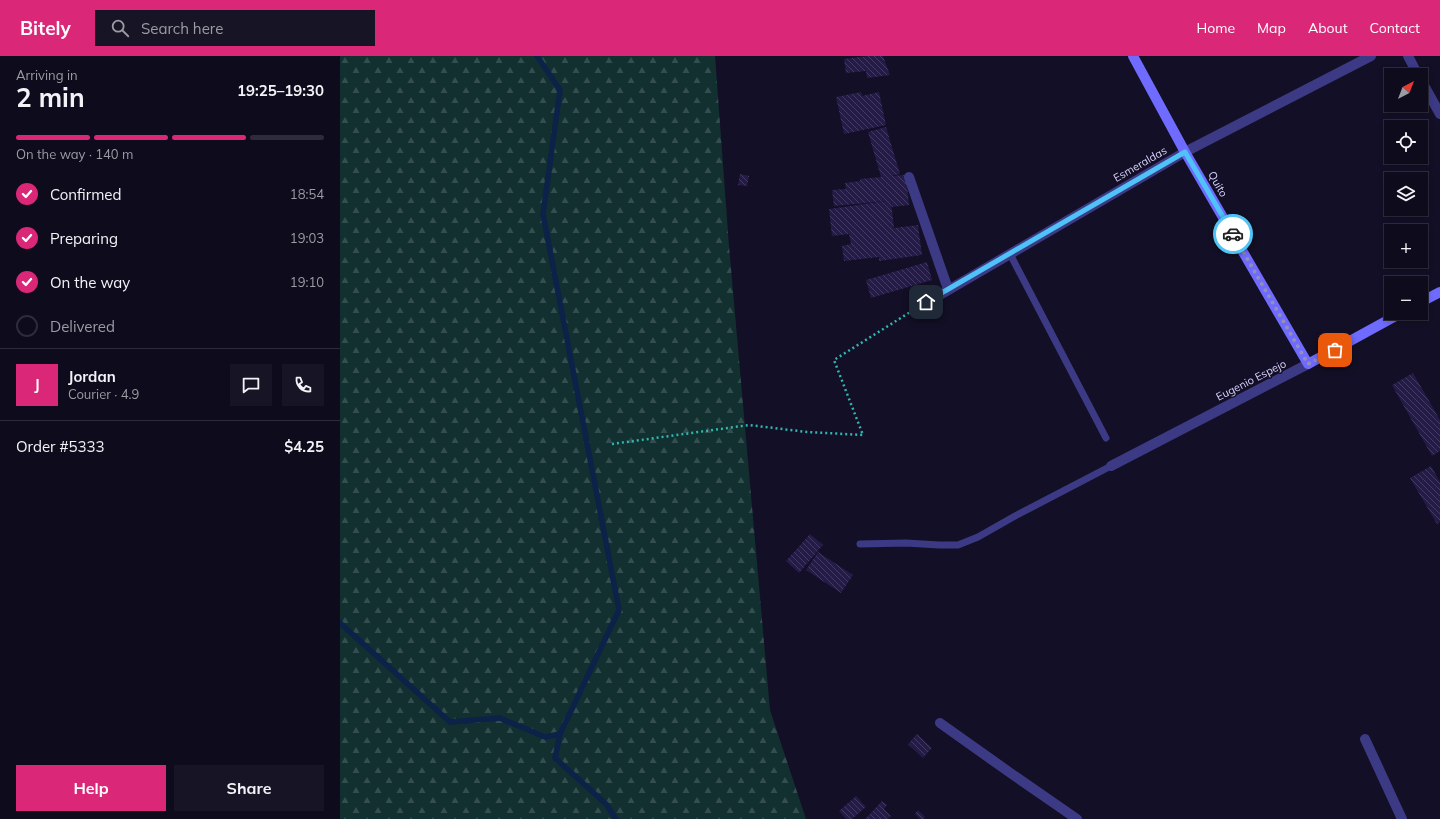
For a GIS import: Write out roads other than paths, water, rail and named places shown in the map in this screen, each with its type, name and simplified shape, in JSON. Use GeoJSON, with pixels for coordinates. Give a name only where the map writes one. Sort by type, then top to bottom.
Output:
{"type":"FeatureCollection","features":[{"type":"Feature","properties":{"kind":"street","name":"Quito"},"geometry":{"type":"LineString","coordinates":[[1133,56],[1185,152],[1308,364]]}},
{"type":"Feature","properties":{"kind":"street","name":"Esmeraldas"},"geometry":{"type":"LineString","coordinates":[[926,302],[1185,152],[1371,56]]}},
{"type":"Feature","properties":{"kind":"street"},"geometry":{"type":"LineString","coordinates":[[1408,56],[1414,68]]}},
{"type":"Feature","properties":{"kind":"street"},"geometry":{"type":"LineString","coordinates":[[1428,93],[1440,114]]}},
{"type":"Feature","properties":{"kind":"street"},"geometry":{"type":"LineString","coordinates":[[910,177],[948,289]]}},
{"type":"Feature","properties":{"kind":"street"},"geometry":{"type":"LineString","coordinates":[[1428,298],[1440,292]]}},
{"type":"Feature","properties":{"kind":"street","name":"Eugenio Espejo"},"geometry":{"type":"LineString","coordinates":[[1112,466],[1308,364],[1388,320]]}},
{"type":"Feature","properties":{"kind":"street"},"geometry":{"type":"LineString","coordinates":[[940,723],[1077,819]]}},
{"type":"Feature","properties":{"kind":"street"},"geometry":{"type":"LineString","coordinates":[[1365,739],[1402,819]]}},
{"type":"Feature","properties":{"kind":"lane"},"geometry":{"type":"LineString","coordinates":[[1010,254],[1106,438]]}},
{"type":"Feature","properties":{"kind":"lane"},"geometry":{"type":"LineString","coordinates":[[860,544],[906,542],[958,545],[978,537],[1015,516],[1112,466]]}},
{"type":"Feature","properties":{"kind":"waterway"},"geometry":{"type":"LineString","coordinates":[[537,56],[560,90],[543,214],[619,610],[560,734],[555,758],[606,804],[616,819]]}},
{"type":"Feature","properties":{"kind":"waterway"},"geometry":{"type":"LineString","coordinates":[[340,623],[450,722],[500,718],[545,737],[560,734]]}}]}
